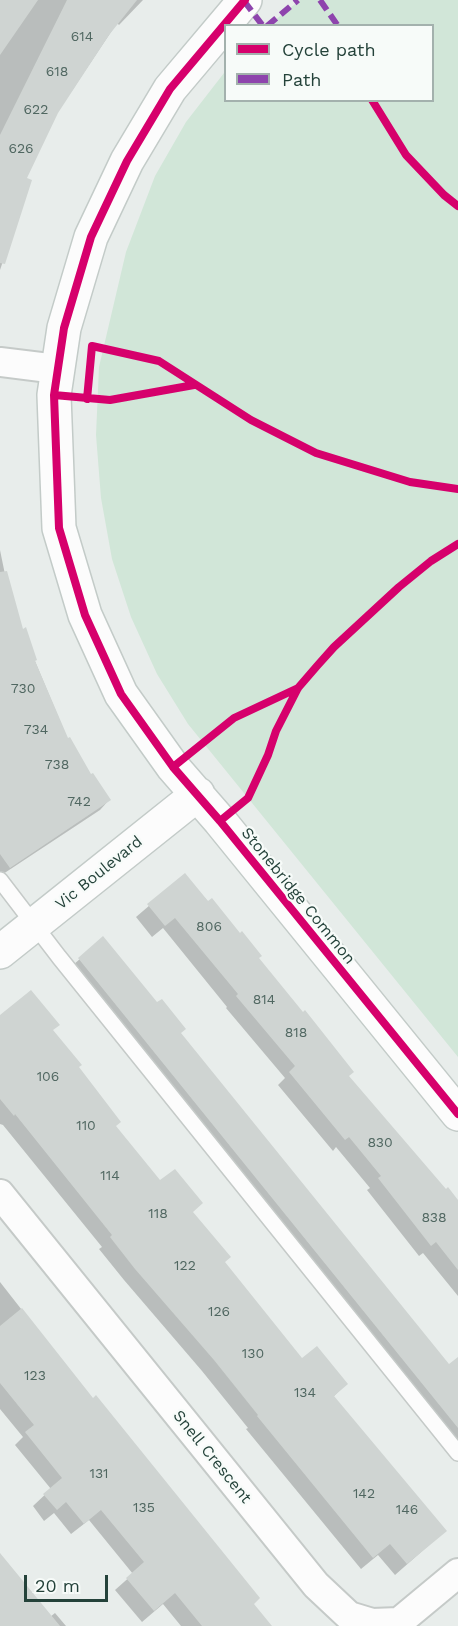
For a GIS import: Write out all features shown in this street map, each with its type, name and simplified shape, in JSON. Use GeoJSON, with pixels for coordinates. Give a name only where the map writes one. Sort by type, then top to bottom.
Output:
{"type":"FeatureCollection","features":[{"type":"Feature","properties":{"kind":"street","name":"Stonebridge Common"},"geometry":{"type":"LineString","coordinates":[[225,24],[245,0]]}},
{"type":"Feature","properties":{"kind":"street","name":"Stonebridge Common"},"geometry":{"type":"LineString","coordinates":[[224,25],[170,89],[127,161],[91,237],[64,328],[54,395],[59,528],[85,615],[121,694],[173,767],[198,794],[458,1114]]}},
{"type":"Feature","properties":{"kind":"street"},"geometry":{"type":"LineString","coordinates":[[0,362],[57,369]]}},
{"type":"Feature","properties":{"kind":"street","name":"Vic Boulevard"},"geometry":{"type":"LineString","coordinates":[[0,952],[198,794]]}},
{"type":"Feature","properties":{"kind":"street","name":"Snell Crescent"},"geometry":{"type":"LineString","coordinates":[[0,1194],[316,1585],[348,1616],[372,1623],[399,1623],[458,1574]]}},
{"type":"Feature","properties":{"kind":"lane"},"geometry":{"type":"LineString","coordinates":[[0,880],[66,967],[458,1453]]}},
{"type":"Feature","properties":{"kind":"green space"},"geometry":{"type":"Polygon","coordinates":[[[300,0],[458,0],[458,1057],[188,724],[157,674],[131,617],[112,559],[101,498],[96,435],[99,367],[126,252],[155,176],[186,122],[224,72],[224,102],[434,102],[434,24],[270,24],[300,0]]]}},
{"type":"Feature","properties":{"kind":"building"},"geometry":{"type":"Polygon","coordinates":[[[0,0],[38,0],[0,55],[0,0]]]}},
{"type":"Feature","properties":{"kind":"building"},"geometry":{"type":"Polygon","coordinates":[[[67,0],[137,0],[109,35],[58,113],[27,178],[32,180],[5,264],[0,263],[0,135],[67,0]]]}},
{"type":"Feature","properties":{"kind":"building"},"geometry":{"type":"Polygon","coordinates":[[[7,571],[23,629],[26,627],[37,660],[35,661],[68,738],[70,737],[91,774],[93,773],[111,800],[10,868],[0,854],[0,572],[7,571]]]}},
{"type":"Feature","properties":{"kind":"building"},"geometry":{"type":"Polygon","coordinates":[[[185,873],[208,901],[212,898],[240,933],[242,931],[262,956],[259,958],[303,1012],[305,1010],[354,1072],[349,1076],[458,1200],[458,1270],[436,1242],[431,1246],[378,1178],[381,1176],[349,1137],[345,1140],[289,1072],[295,1066],[175,918],[165,926],[147,904],[185,873]]]}},
{"type":"Feature","properties":{"kind":"building"},"geometry":{"type":"Polygon","coordinates":[[[103,936],[157,1002],[162,999],[186,1029],[181,1033],[449,1364],[458,1357],[458,1428],[78,958],[103,936]]]}},
{"type":"Feature","properties":{"kind":"building"},"geometry":{"type":"Polygon","coordinates":[[[31,990],[60,1025],[53,1030],[82,1065],[79,1067],[121,1122],[116,1126],[160,1180],[175,1169],[203,1203],[193,1212],[231,1257],[225,1262],[302,1358],[317,1346],[348,1384],[334,1396],[447,1531],[407,1564],[390,1544],[373,1558],[214,1360],[135,1269],[110,1237],[112,1235],[15,1114],[14,1116],[0,1099],[0,1015],[31,990]]]}},
{"type":"Feature","properties":{"kind":"building"},"geometry":{"type":"Polygon","coordinates":[[[22,1308],[93,1398],[96,1395],[260,1598],[254,1604],[272,1626],[202,1626],[175,1593],[154,1611],[126,1578],[144,1562],[101,1510],[84,1524],[66,1502],[57,1510],[43,1494],[62,1478],[25,1432],[34,1425],[0,1383],[0,1326],[22,1308]]]}},
{"type":"Feature","properties":{"kind":"building"},"geometry":{"type":"Polygon","coordinates":[[[0,1553],[60,1626],[0,1626],[0,1553]]]}},
{"type":"Feature","properties":{"kind":"marked path"},"geometry":{"type":"LineString","coordinates":[[269,24],[298,0]]}},
{"type":"Feature","properties":{"kind":"marked path"},"geometry":{"type":"LineString","coordinates":[[320,0],[337,24]]}},
{"type":"Feature","properties":{"kind":"marked path"},"geometry":{"type":"LineString","coordinates":[[244,1],[261,24]]}},
{"type":"Feature","properties":{"kind":"cycle path"},"geometry":{"type":"LineString","coordinates":[[225,24],[245,0]]}},
{"type":"Feature","properties":{"kind":"cycle path"},"geometry":{"type":"LineString","coordinates":[[224,25],[170,89],[127,161],[91,237],[64,328],[54,395],[59,528],[85,615],[121,694],[173,767],[220,821],[458,1114]]}},
{"type":"Feature","properties":{"kind":"cycle path"},"geometry":{"type":"LineString","coordinates":[[373,102],[406,155],[444,195],[458,206]]}},
{"type":"Feature","properties":{"kind":"cycle path"},"geometry":{"type":"LineString","coordinates":[[87,399],[92,346],[159,361],[251,420],[316,453],[410,482],[458,489]]}},
{"type":"Feature","properties":{"kind":"cycle path"},"geometry":{"type":"LineString","coordinates":[[54,395],[110,400],[194,385]]}},
{"type":"Feature","properties":{"kind":"cycle path"},"geometry":{"type":"LineString","coordinates":[[220,821],[248,798],[268,755],[276,731],[298,688],[334,647],[399,587],[431,561],[458,544]]}},
{"type":"Feature","properties":{"kind":"cycle path"},"geometry":{"type":"LineString","coordinates":[[173,767],[234,718],[298,688]]}}]}
